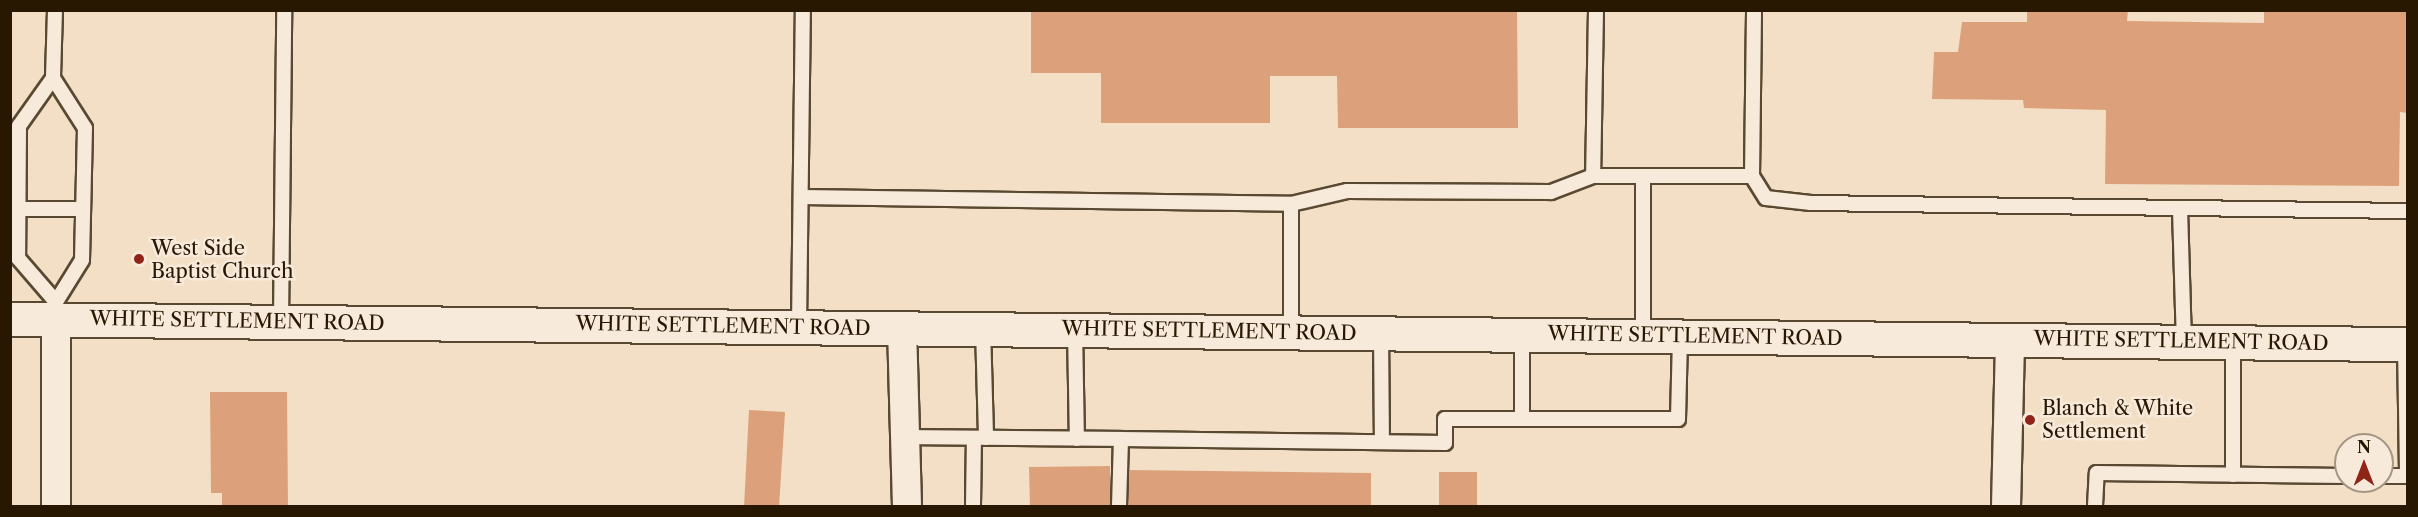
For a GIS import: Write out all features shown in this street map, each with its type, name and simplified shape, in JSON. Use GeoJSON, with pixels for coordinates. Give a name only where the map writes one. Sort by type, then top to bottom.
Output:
{"type":"FeatureCollection","features":[{"type":"Feature","properties":{"kind":"main road","name":"WHITE SETTLEMENT ROAD"},"geometry":{"type":"LineString","coordinates":[[10,319],[56,311],[281,321],[2406,344]]}},
{"type":"Feature","properties":{"kind":"street"},"geometry":{"type":"LineString","coordinates":[[56,311],[56,507]]}},
{"type":"Feature","properties":{"kind":"street"},"geometry":{"type":"LineString","coordinates":[[902,327],[907,507]]}},
{"type":"Feature","properties":{"kind":"street"},"geometry":{"type":"LineString","coordinates":[[2006,507],[2010,339]]}},
{"type":"Feature","properties":{"kind":"lane"},"geometry":{"type":"LineString","coordinates":[[53,78],[85,128],[82,260],[56,311],[18,258],[19,126],[53,78],[55,10]]}},
{"type":"Feature","properties":{"kind":"lane"},"geometry":{"type":"LineString","coordinates":[[281,321],[284,10]]}},
{"type":"Feature","properties":{"kind":"lane"},"geometry":{"type":"LineString","coordinates":[[799,326],[803,10]]}},
{"type":"Feature","properties":{"kind":"lane"},"geometry":{"type":"LineString","coordinates":[[1593,176],[1596,10]]}},
{"type":"Feature","properties":{"kind":"lane"},"geometry":{"type":"LineString","coordinates":[[1754,10],[1752,176],[1766,198],[1811,202],[2408,211]]}},
{"type":"Feature","properties":{"kind":"lane"},"geometry":{"type":"LineString","coordinates":[[801,196],[1291,204],[1347,191],[1551,192],[1593,176],[1752,176]]}},
{"type":"Feature","properties":{"kind":"lane"},"geometry":{"type":"LineString","coordinates":[[1643,176],[1643,335]]}},
{"type":"Feature","properties":{"kind":"lane"},"geometry":{"type":"LineString","coordinates":[[1291,204],[1291,332]]}},
{"type":"Feature","properties":{"kind":"lane"},"geometry":{"type":"LineString","coordinates":[[2180,208],[2184,341]]}},
{"type":"Feature","properties":{"kind":"lane"},"geometry":{"type":"LineString","coordinates":[[18,209],[82,209]]}},
{"type":"Feature","properties":{"kind":"lane"},"geometry":{"type":"LineString","coordinates":[[973,507],[980,438],[983,328]]}},
{"type":"Feature","properties":{"kind":"lane"},"geometry":{"type":"LineString","coordinates":[[1075,329],[1077,439]]}},
{"type":"Feature","properties":{"kind":"lane"},"geometry":{"type":"LineString","coordinates":[[1381,332],[1382,442]]}},
{"type":"Feature","properties":{"kind":"lane"},"geometry":{"type":"LineString","coordinates":[[1522,334],[1522,419]]}},
{"type":"Feature","properties":{"kind":"lane"},"geometry":{"type":"LineString","coordinates":[[906,437],[1445,443],[1446,419],[1678,419],[1680,335]]}},
{"type":"Feature","properties":{"kind":"lane"},"geometry":{"type":"LineString","coordinates":[[2233,342],[2233,475]]}},
{"type":"Feature","properties":{"kind":"lane"},"geometry":{"type":"LineString","coordinates":[[2406,344],[2407,476]]}},
{"type":"Feature","properties":{"kind":"lane"},"geometry":{"type":"LineString","coordinates":[[1119,507],[1121,439]]}},
{"type":"Feature","properties":{"kind":"lane"},"geometry":{"type":"LineString","coordinates":[[2096,507],[2097,473],[2334,476]]}},
{"type":"Feature","properties":{"kind":"building"},"geometry":{"type":"Polygon","coordinates":[[[1031,10],[1517,10],[1518,128],[1338,128],[1337,76],[1270,76],[1270,123],[1101,123],[1101,73],[1031,73],[1031,10]]]}},
{"type":"Feature","properties":{"kind":"building"},"geometry":{"type":"Polygon","coordinates":[[[2027,10],[2128,10],[2127,21],[2264,23],[2264,10],[2408,10],[2408,113],[2400,112],[2399,186],[2105,184],[2106,110],[2024,108],[2023,100],[1932,99],[1934,52],[1958,52],[1962,22],[2027,22],[2027,10]]]}},
{"type":"Feature","properties":{"kind":"building"},"geometry":{"type":"Polygon","coordinates":[[[210,392],[287,392],[288,507],[222,507],[222,493],[211,493],[210,392]]]}},
{"type":"Feature","properties":{"kind":"building"},"geometry":{"type":"Polygon","coordinates":[[[749,410],[785,412],[779,507],[744,507],[749,410]]]}},
{"type":"Feature","properties":{"kind":"building"},"geometry":{"type":"Polygon","coordinates":[[[1110,466],[1110,507],[1030,507],[1029,467],[1110,466]]]}},
{"type":"Feature","properties":{"kind":"building"},"geometry":{"type":"Polygon","coordinates":[[[1129,470],[1371,473],[1371,507],[1128,507],[1129,470]]]}},
{"type":"Feature","properties":{"kind":"building"},"geometry":{"type":"Polygon","coordinates":[[[1439,472],[1477,472],[1477,507],[1439,507],[1439,472]]]}},
{"type":"Feature","properties":{"kind":"place","name":"West Side Baptist Church"},"geometry":{"type":"Point","coordinates":[139,259]}},
{"type":"Feature","properties":{"kind":"place","name":"Blanch & White Settlement"},"geometry":{"type":"Point","coordinates":[2030,420]}}]}
